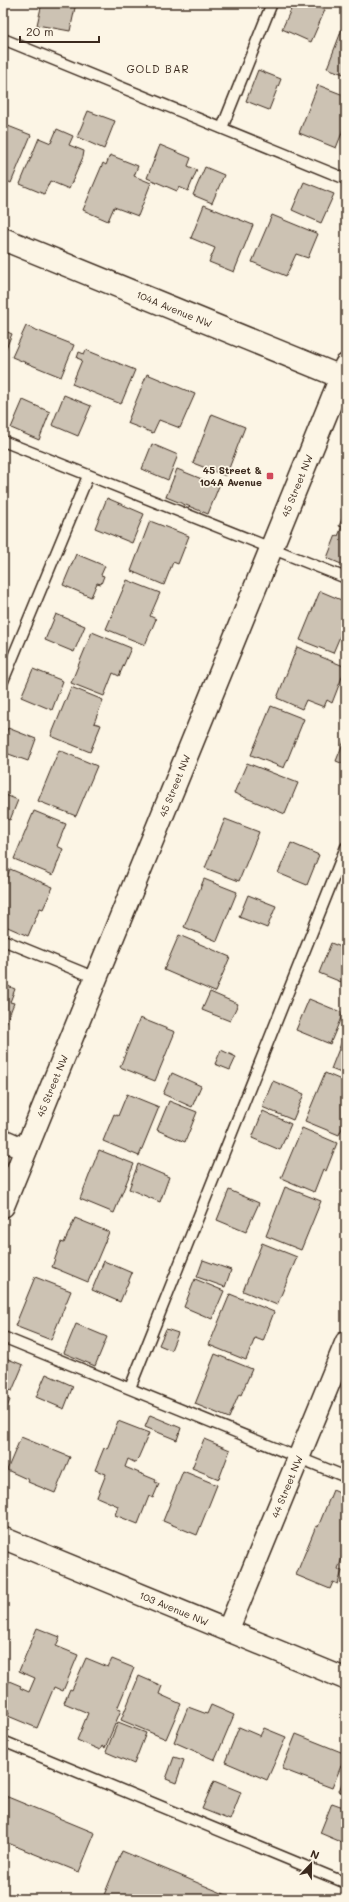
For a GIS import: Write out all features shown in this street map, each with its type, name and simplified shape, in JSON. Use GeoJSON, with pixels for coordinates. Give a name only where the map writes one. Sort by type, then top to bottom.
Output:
{"type":"FeatureCollection","features":[{"type":"Feature","properties":{"kind":"street","name":"104A Avenue NW"},"geometry":{"type":"LineString","coordinates":[[3,239],[344,374]]}},
{"type":"Feature","properties":{"kind":"street","name":"45 Street NW"},"geometry":{"type":"LineString","coordinates":[[3,1206],[271,548],[344,374]]}},
{"type":"Feature","properties":{"kind":"street"},"geometry":{"type":"LineString","coordinates":[[3,1140],[26,1150]]}},
{"type":"Feature","properties":{"kind":"street","name":"44 Street NW"},"geometry":{"type":"LineString","coordinates":[[228,1630],[346,1342]]}},
{"type":"Feature","properties":{"kind":"street","name":"103 Avenue NW"},"geometry":{"type":"LineString","coordinates":[[3,1538],[346,1679]]}},
{"type":"Feature","properties":{"kind":"lane"},"geometry":{"type":"LineString","coordinates":[[222,128],[272,3]]}},
{"type":"Feature","properties":{"kind":"lane"},"geometry":{"type":"LineString","coordinates":[[3,39],[346,179]]}},
{"type":"Feature","properties":{"kind":"lane"},"geometry":{"type":"LineString","coordinates":[[3,441],[346,578]]}},
{"type":"Feature","properties":{"kind":"lane"},"geometry":{"type":"LineString","coordinates":[[3,681],[88,476]]}},
{"type":"Feature","properties":{"kind":"lane"},"geometry":{"type":"LineString","coordinates":[[130,1388],[346,847]]}},
{"type":"Feature","properties":{"kind":"lane"},"geometry":{"type":"LineString","coordinates":[[3,940],[96,978]]}},
{"type":"Feature","properties":{"kind":"lane"},"geometry":{"type":"LineString","coordinates":[[3,1337],[346,1477]]}},
{"type":"Feature","properties":{"kind":"lane"},"geometry":{"type":"LineString","coordinates":[[3,1741],[346,1882]]}},
{"type":"Feature","properties":{"kind":"building"},"geometry":{"type":"Polygon","coordinates":[[[42,3],[76,3],[70,31],[37,25],[42,3]]]}},
{"type":"Feature","properties":{"kind":"building"},"geometry":{"type":"Polygon","coordinates":[[[294,3],[307,3],[325,10],[311,42],[282,29],[294,3]]]}},
{"type":"Feature","properties":{"kind":"building"},"geometry":{"type":"Polygon","coordinates":[[[346,19],[346,75],[327,68],[346,19]]]}},
{"type":"Feature","properties":{"kind":"building"},"geometry":{"type":"Polygon","coordinates":[[[258,70],[281,79],[269,110],[246,101],[258,70]]]}},
{"type":"Feature","properties":{"kind":"building"},"geometry":{"type":"Polygon","coordinates":[[[318,85],[346,96],[346,123],[336,148],[299,133],[318,85]]]}},
{"type":"Feature","properties":{"kind":"building"},"geometry":{"type":"Polygon","coordinates":[[[88,111],[115,121],[104,149],[77,137],[88,111]]]}},
{"type":"Feature","properties":{"kind":"building"},"geometry":{"type":"Polygon","coordinates":[[[3,124],[31,135],[11,183],[3,179],[3,124]]]}},
{"type":"Feature","properties":{"kind":"building"},"geometry":{"type":"Polygon","coordinates":[[[57,129],[73,136],[69,145],[84,151],[83,157],[69,189],[50,181],[44,194],[20,184],[39,138],[51,143],[57,129]]]}},
{"type":"Feature","properties":{"kind":"building"},"geometry":{"type":"Polygon","coordinates":[[[160,145],[191,158],[188,166],[197,170],[188,191],[179,187],[177,191],[147,178],[160,145]]]}},
{"type":"Feature","properties":{"kind":"building"},"geometry":{"type":"Polygon","coordinates":[[[110,155],[138,166],[134,176],[151,183],[138,216],[114,207],[108,221],[83,210],[103,163],[106,165],[110,155]]]}},
{"type":"Feature","properties":{"kind":"building"},"geometry":{"type":"Polygon","coordinates":[[[205,167],[224,175],[212,203],[193,195],[205,167]]]}},
{"type":"Feature","properties":{"kind":"building"},"geometry":{"type":"Polygon","coordinates":[[[304,182],[334,194],[321,223],[292,210],[304,182]]]}},
{"type":"Feature","properties":{"kind":"building"},"geometry":{"type":"Polygon","coordinates":[[[204,205],[253,225],[234,272],[209,262],[215,248],[191,238],[204,205]]]}},
{"type":"Feature","properties":{"kind":"building"},"geometry":{"type":"Polygon","coordinates":[[[272,215],[318,234],[308,258],[296,254],[286,276],[252,262],[272,215]]]}},
{"type":"Feature","properties":{"kind":"building"},"geometry":{"type":"Polygon","coordinates":[[[26,326],[74,345],[61,377],[12,357],[26,326]]]}},
{"type":"Feature","properties":{"kind":"building"},"geometry":{"type":"Polygon","coordinates":[[[3,330],[12,334],[3,355],[3,330]]]}},
{"type":"Feature","properties":{"kind":"building"},"geometry":{"type":"Polygon","coordinates":[[[86,350],[135,370],[121,404],[72,384],[82,360],[77,358],[79,352],[84,354],[86,350]]]}},
{"type":"Feature","properties":{"kind":"building"},"geometry":{"type":"Polygon","coordinates":[[[147,374],[195,394],[180,428],[159,420],[153,433],[127,423],[147,374]]]}},
{"type":"Feature","properties":{"kind":"building"},"geometry":{"type":"Polygon","coordinates":[[[64,395],[91,406],[78,436],[52,425],[64,395]]]}},
{"type":"Feature","properties":{"kind":"building"},"geometry":{"type":"Polygon","coordinates":[[[23,400],[50,412],[39,440],[11,428],[23,400]]]}},
{"type":"Feature","properties":{"kind":"building"},"geometry":{"type":"Polygon","coordinates":[[[212,414],[245,427],[226,476],[193,463],[212,414]]]}},
{"type":"Feature","properties":{"kind":"building"},"geometry":{"type":"Polygon","coordinates":[[[152,444],[178,455],[168,480],[142,469],[152,444]]]}},
{"type":"Feature","properties":{"kind":"building"},"geometry":{"type":"Polygon","coordinates":[[[177,469],[219,486],[208,514],[166,497],[177,469]]]}},
{"type":"Feature","properties":{"kind":"building"},"geometry":{"type":"Polygon","coordinates":[[[107,498],[144,514],[132,543],[95,528],[107,498]]]}},
{"type":"Feature","properties":{"kind":"building"},"geometry":{"type":"Polygon","coordinates":[[[346,510],[346,566],[327,558],[336,535],[338,536],[342,527],[339,526],[346,510]]]}},
{"type":"Feature","properties":{"kind":"building"},"geometry":{"type":"Polygon","coordinates":[[[150,521],[189,536],[178,564],[173,562],[164,585],[131,571],[150,521]]]}},
{"type":"Feature","properties":{"kind":"building"},"geometry":{"type":"Polygon","coordinates":[[[76,554],[105,566],[101,575],[104,576],[101,584],[97,583],[91,597],[63,585],[76,554]]]}},
{"type":"Feature","properties":{"kind":"building"},"geometry":{"type":"Polygon","coordinates":[[[127,580],[160,593],[150,616],[156,619],[145,645],[106,629],[127,580]]]}},
{"type":"Feature","properties":{"kind":"building"},"geometry":{"type":"Polygon","coordinates":[[[320,591],[346,602],[346,622],[333,653],[300,640],[320,591]]]}},
{"type":"Feature","properties":{"kind":"building"},"geometry":{"type":"Polygon","coordinates":[[[56,614],[85,626],[74,652],[45,640],[56,614]]]}},
{"type":"Feature","properties":{"kind":"building"},"geometry":{"type":"Polygon","coordinates":[[[92,632],[131,648],[119,676],[113,673],[104,696],[71,683],[92,632]]]}},
{"type":"Feature","properties":{"kind":"building"},"geometry":{"type":"Polygon","coordinates":[[[297,647],[346,667],[332,703],[327,700],[324,707],[306,700],[302,709],[277,698],[297,647]]]}},
{"type":"Feature","properties":{"kind":"building"},"geometry":{"type":"Polygon","coordinates":[[[33,669],[63,681],[52,710],[21,697],[33,669]]]}},
{"type":"Feature","properties":{"kind":"building"},"geometry":{"type":"Polygon","coordinates":[[[71,687],[103,700],[94,723],[101,725],[90,752],[51,736],[71,687]]]}},
{"type":"Feature","properties":{"kind":"building"},"geometry":{"type":"Polygon","coordinates":[[[271,706],[304,719],[284,768],[251,755],[271,706]]]}},
{"type":"Feature","properties":{"kind":"building"},"geometry":{"type":"Polygon","coordinates":[[[8,728],[36,739],[28,761],[3,752],[3,739],[8,728]]]}},
{"type":"Feature","properties":{"kind":"building"},"geometry":{"type":"Polygon","coordinates":[[[346,736],[346,765],[336,761],[346,736]]]}},
{"type":"Feature","properties":{"kind":"building"},"geometry":{"type":"Polygon","coordinates":[[[59,750],[97,766],[76,816],[38,801],[59,750]]]}},
{"type":"Feature","properties":{"kind":"building"},"geometry":{"type":"Polygon","coordinates":[[[247,763],[298,783],[285,814],[234,793],[247,763]]]}},
{"type":"Feature","properties":{"kind":"building"},"geometry":{"type":"Polygon","coordinates":[[[3,794],[18,800],[10,820],[3,817],[3,794]]]}},
{"type":"Feature","properties":{"kind":"building"},"geometry":{"type":"Polygon","coordinates":[[[34,811],[66,824],[57,846],[63,849],[53,875],[14,859],[34,811]]]}},
{"type":"Feature","properties":{"kind":"building"},"geometry":{"type":"Polygon","coordinates":[[[225,819],[259,832],[239,881],[205,868],[225,819]]]}},
{"type":"Feature","properties":{"kind":"building"},"geometry":{"type":"Polygon","coordinates":[[[291,843],[319,855],[307,885],[278,873],[291,843]]]}},
{"type":"Feature","properties":{"kind":"building"},"geometry":{"type":"Polygon","coordinates":[[[10,869],[53,887],[43,909],[40,908],[28,936],[3,925],[3,887],[10,869]]]}},
{"type":"Feature","properties":{"kind":"building"},"geometry":{"type":"Polygon","coordinates":[[[204,879],[237,892],[217,941],[184,927],[204,879]]]}},
{"type":"Feature","properties":{"kind":"building"},"geometry":{"type":"Polygon","coordinates":[[[248,895],[276,906],[267,928],[239,917],[248,895]]]}},
{"type":"Feature","properties":{"kind":"building"},"geometry":{"type":"Polygon","coordinates":[[[346,900],[346,912],[342,910],[346,900]]]}},
{"type":"Feature","properties":{"kind":"building"},"geometry":{"type":"Polygon","coordinates":[[[179,935],[230,957],[215,992],[164,970],[179,935]]]}},
{"type":"Feature","properties":{"kind":"building"},"geometry":{"type":"Polygon","coordinates":[[[331,943],[346,949],[346,984],[319,973],[331,943]]]}},
{"type":"Feature","properties":{"kind":"building"},"geometry":{"type":"Polygon","coordinates":[[[3,984],[15,989],[10,1002],[14,1003],[3,1031],[3,984]]]}},
{"type":"Feature","properties":{"kind":"building"},"geometry":{"type":"Polygon","coordinates":[[[210,992],[238,1004],[230,1021],[202,1010],[210,992]]]}},
{"type":"Feature","properties":{"kind":"building"},"geometry":{"type":"Polygon","coordinates":[[[309,999],[343,1013],[330,1044],[296,1030],[309,999]]]}},
{"type":"Feature","properties":{"kind":"building"},"geometry":{"type":"Polygon","coordinates":[[[140,1018],[175,1032],[155,1081],[120,1067],[140,1018]]]}},
{"type":"Feature","properties":{"kind":"building"},"geometry":{"type":"Polygon","coordinates":[[[346,1031],[346,1075],[331,1069],[346,1031]]]}},
{"type":"Feature","properties":{"kind":"building"},"geometry":{"type":"Polygon","coordinates":[[[221,1050],[236,1057],[230,1070],[215,1064],[221,1050]]]}},
{"type":"Feature","properties":{"kind":"building"},"geometry":{"type":"Polygon","coordinates":[[[172,1073],[201,1086],[192,1107],[163,1094],[172,1073]]]}},
{"type":"Feature","properties":{"kind":"building"},"geometry":{"type":"Polygon","coordinates":[[[325,1073],[346,1082],[346,1119],[339,1135],[305,1121],[325,1073]]]}},
{"type":"Feature","properties":{"kind":"building"},"geometry":{"type":"Polygon","coordinates":[[[273,1081],[304,1094],[293,1120],[262,1107],[273,1081]]]}},
{"type":"Feature","properties":{"kind":"building"},"geometry":{"type":"Polygon","coordinates":[[[127,1094],[159,1107],[139,1156],[103,1141],[114,1114],[118,1116],[127,1094]]]}},
{"type":"Feature","properties":{"kind":"building"},"geometry":{"type":"Polygon","coordinates":[[[169,1101],[197,1112],[185,1142],[157,1130],[169,1101]]]}},
{"type":"Feature","properties":{"kind":"building"},"geometry":{"type":"Polygon","coordinates":[[[263,1111],[291,1124],[280,1150],[252,1138],[263,1111]]]}},
{"type":"Feature","properties":{"kind":"building"},"geometry":{"type":"Polygon","coordinates":[[[302,1128],[337,1143],[326,1171],[323,1169],[314,1192],[281,1178],[302,1128]]]}},
{"type":"Feature","properties":{"kind":"building"},"geometry":{"type":"Polygon","coordinates":[[[99,1150],[134,1164],[114,1213],[80,1199],[99,1150]]]}},
{"type":"Feature","properties":{"kind":"building"},"geometry":{"type":"Polygon","coordinates":[[[138,1164],[169,1177],[160,1202],[129,1189],[138,1164]]]}},
{"type":"Feature","properties":{"kind":"building"},"geometry":{"type":"Polygon","coordinates":[[[285,1187],[321,1201],[301,1250],[266,1236],[285,1187]]]}},
{"type":"Feature","properties":{"kind":"building"},"geometry":{"type":"Polygon","coordinates":[[[229,1190],[259,1203],[246,1232],[217,1220],[229,1190]]]}},
{"type":"Feature","properties":{"kind":"building"},"geometry":{"type":"Polygon","coordinates":[[[75,1218],[109,1232],[88,1282],[52,1267],[61,1242],[64,1243],[75,1218]]]}},
{"type":"Feature","properties":{"kind":"building"},"geometry":{"type":"Polygon","coordinates":[[[262,1243],[297,1257],[277,1305],[243,1291],[262,1243]]]}},
{"type":"Feature","properties":{"kind":"building"},"geometry":{"type":"Polygon","coordinates":[[[203,1260],[231,1270],[225,1287],[197,1277],[203,1260]]]}},
{"type":"Feature","properties":{"kind":"building"},"geometry":{"type":"Polygon","coordinates":[[[104,1261],[132,1273],[120,1302],[92,1290],[104,1261]]]}},
{"type":"Feature","properties":{"kind":"building"},"geometry":{"type":"Polygon","coordinates":[[[35,1277],[71,1291],[51,1340],[15,1326],[35,1277]]]}},
{"type":"Feature","properties":{"kind":"building"},"geometry":{"type":"Polygon","coordinates":[[[195,1279],[224,1291],[212,1319],[184,1307],[195,1279]]]}},
{"type":"Feature","properties":{"kind":"building"},"geometry":{"type":"Polygon","coordinates":[[[230,1294],[274,1312],[263,1341],[255,1338],[246,1360],[209,1345],[230,1294]]]}},
{"type":"Feature","properties":{"kind":"building"},"geometry":{"type":"Polygon","coordinates":[[[76,1324],[107,1337],[95,1366],[64,1353],[76,1324]]]}},
{"type":"Feature","properties":{"kind":"building"},"geometry":{"type":"Polygon","coordinates":[[[166,1329],[178,1333],[171,1350],[159,1345],[166,1329]]]}},
{"type":"Feature","properties":{"kind":"building"},"geometry":{"type":"Polygon","coordinates":[[[215,1354],[252,1369],[229,1418],[195,1404],[215,1354]]]}},
{"type":"Feature","properties":{"kind":"building"},"geometry":{"type":"Polygon","coordinates":[[[3,1357],[23,1365],[12,1391],[3,1388],[3,1357]]]}},
{"type":"Feature","properties":{"kind":"building"},"geometry":{"type":"Polygon","coordinates":[[[46,1374],[73,1386],[64,1409],[36,1397],[46,1374]]]}},
{"type":"Feature","properties":{"kind":"building"},"geometry":{"type":"Polygon","coordinates":[[[3,1397],[10,1400],[3,1418],[3,1397]]]}},
{"type":"Feature","properties":{"kind":"building"},"geometry":{"type":"Polygon","coordinates":[[[150,1415],[181,1428],[177,1440],[145,1427],[150,1415]]]}},
{"type":"Feature","properties":{"kind":"building"},"geometry":{"type":"Polygon","coordinates":[[[118,1421],[149,1433],[136,1463],[128,1459],[125,1467],[156,1480],[155,1482],[159,1484],[153,1498],[149,1496],[138,1524],[115,1515],[118,1506],[97,1497],[106,1474],[95,1470],[104,1448],[107,1449],[118,1421]]]}},
{"type":"Feature","properties":{"kind":"building"},"geometry":{"type":"Polygon","coordinates":[[[21,1437],[70,1457],[55,1493],[28,1482],[29,1480],[7,1470],[21,1437]]]}},
{"type":"Feature","properties":{"kind":"building"},"geometry":{"type":"Polygon","coordinates":[[[204,1439],[230,1450],[219,1479],[192,1468],[204,1439]]]}},
{"type":"Feature","properties":{"kind":"building"},"geometry":{"type":"Polygon","coordinates":[[[183,1471],[217,1485],[197,1535],[163,1521],[183,1471]]]}},
{"type":"Feature","properties":{"kind":"building"},"geometry":{"type":"Polygon","coordinates":[[[333,1490],[346,1496],[346,1548],[338,1569],[342,1571],[338,1584],[333,1582],[330,1589],[296,1575],[316,1526],[318,1527],[333,1490]]]}},
{"type":"Feature","properties":{"kind":"building"},"geometry":{"type":"Polygon","coordinates":[[[37,1628],[60,1637],[56,1646],[78,1655],[63,1691],[54,1687],[37,1728],[8,1716],[9,1712],[3,1710],[3,1696],[9,1681],[21,1686],[20,1688],[29,1692],[35,1678],[19,1671],[37,1628]]]}},
{"type":"Feature","properties":{"kind":"building"},"geometry":{"type":"Polygon","coordinates":[[[86,1658],[108,1667],[112,1659],[134,1668],[117,1709],[121,1710],[105,1748],[102,1746],[100,1750],[77,1740],[88,1713],[64,1703],[70,1689],[72,1690],[86,1658]]]}},
{"type":"Feature","properties":{"kind":"building"},"geometry":{"type":"Polygon","coordinates":[[[139,1676],[162,1686],[159,1694],[181,1704],[166,1739],[121,1720],[139,1676]]]}},
{"type":"Feature","properties":{"kind":"building"},"geometry":{"type":"Polygon","coordinates":[[[211,1705],[234,1715],[215,1760],[174,1742],[188,1707],[207,1714],[211,1705]]]}},
{"type":"Feature","properties":{"kind":"building"},"geometry":{"type":"Polygon","coordinates":[[[118,1722],[146,1733],[134,1764],[106,1752],[118,1722]]]}},
{"type":"Feature","properties":{"kind":"building"},"geometry":{"type":"Polygon","coordinates":[[[239,1727],[260,1736],[264,1728],[286,1737],[267,1780],[225,1762],[239,1727]]]}},
{"type":"Feature","properties":{"kind":"building"},"geometry":{"type":"Polygon","coordinates":[[[296,1734],[346,1754],[332,1788],[282,1769],[296,1734]]]}},
{"type":"Feature","properties":{"kind":"building"},"geometry":{"type":"Polygon","coordinates":[[[174,1757],[184,1760],[176,1783],[166,1779],[174,1757]]]}},
{"type":"Feature","properties":{"kind":"building"},"geometry":{"type":"Polygon","coordinates":[[[346,1774],[346,1794],[339,1791],[346,1774]]]}},
{"type":"Feature","properties":{"kind":"building"},"geometry":{"type":"Polygon","coordinates":[[[214,1781],[241,1792],[230,1820],[202,1809],[214,1781]]]}},
{"type":"Feature","properties":{"kind":"building"},"geometry":{"type":"Polygon","coordinates":[[[3,1795],[95,1833],[79,1872],[3,1841],[3,1795]]]}},
{"type":"Feature","properties":{"kind":"building"},"geometry":{"type":"Polygon","coordinates":[[[332,1803],[346,1808],[346,1844],[320,1833],[332,1803]]]}},
{"type":"Feature","properties":{"kind":"building"},"geometry":{"type":"Polygon","coordinates":[[[122,1851],[229,1896],[228,1899],[114,1899],[104,1895],[122,1851]]]}},
{"type":"Feature","properties":{"kind":"place","name":"45 Street & 104A Avenue"},"geometry":{"type":"Point","coordinates":[270,476]}},
{"type":"Feature","properties":{"kind":"district","name":"GOLD BAR"},"geometry":{"type":"Point","coordinates":[158,68]}}]}
